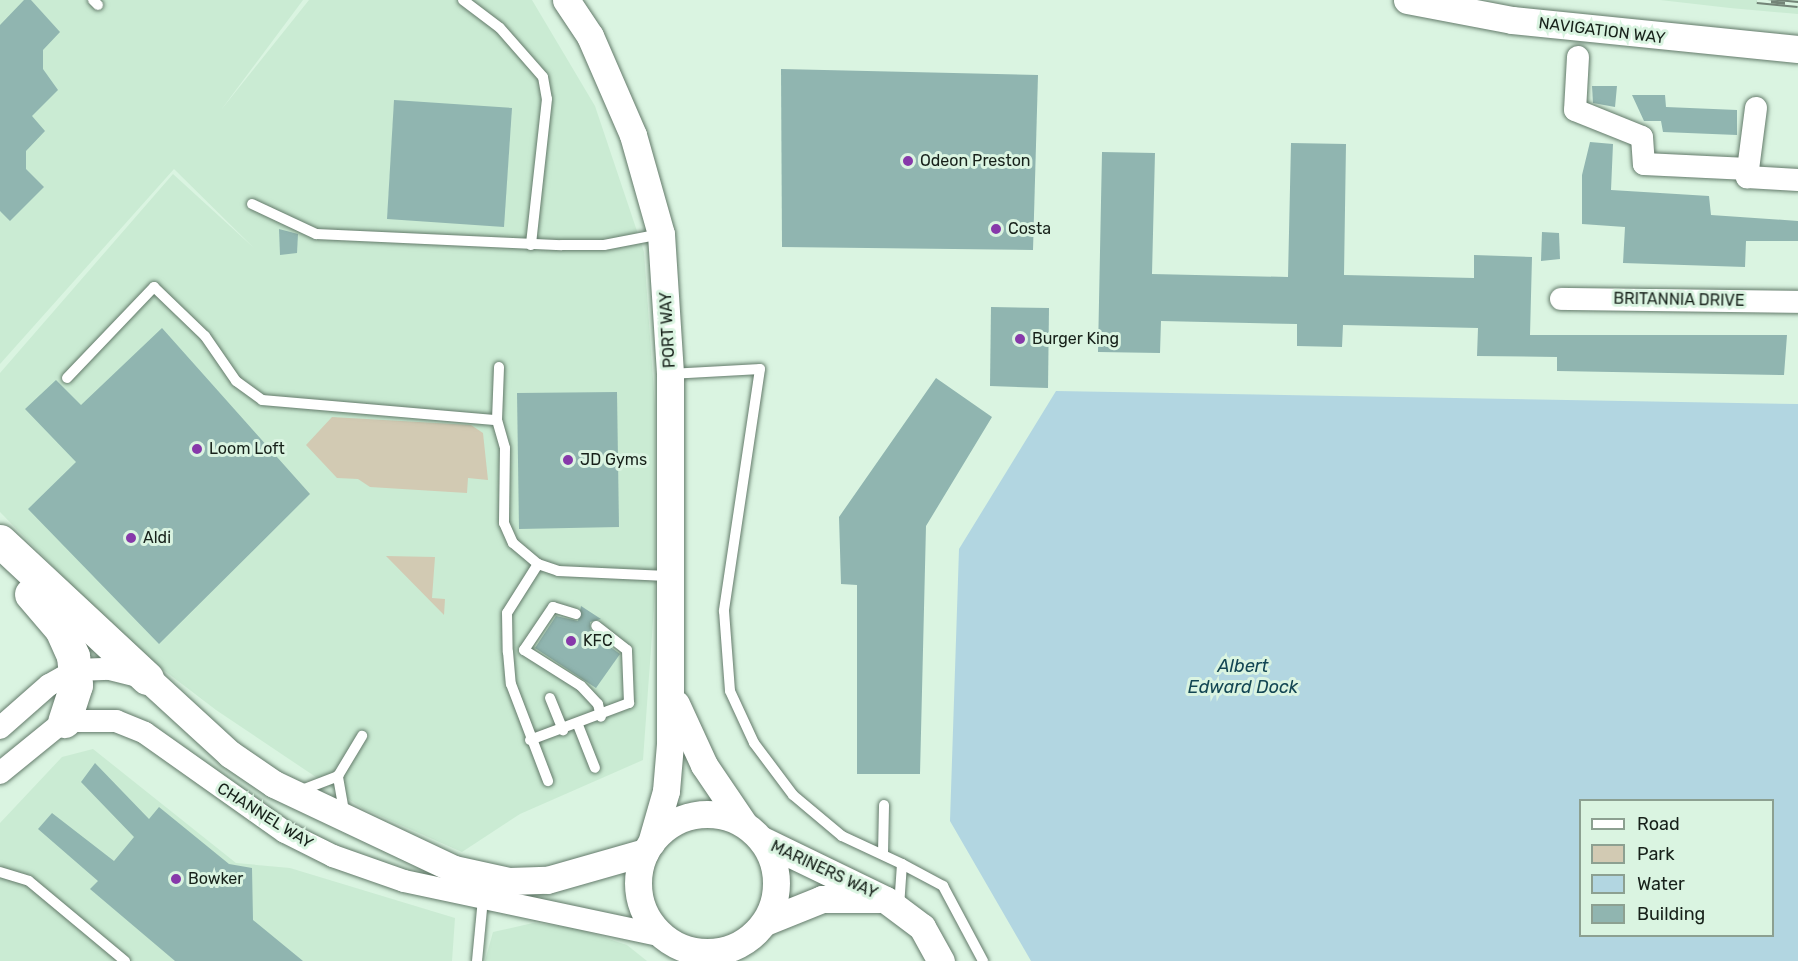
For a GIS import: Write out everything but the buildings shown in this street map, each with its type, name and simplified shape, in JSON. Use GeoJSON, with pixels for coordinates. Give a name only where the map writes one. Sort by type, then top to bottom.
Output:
{"type":"FeatureCollection","features":[{"type":"Feature","properties":{"kind":"highway"},"geometry":{"type":"LineString","coordinates":[[0,541],[147,678]]}},
{"type":"Feature","properties":{"kind":"highway"},"geometry":{"type":"LineString","coordinates":[[0,559],[61,630],[76,670],[74,702],[64,721]]}},
{"type":"Feature","properties":{"kind":"street","name":"PORT WAY"},"geometry":{"type":"LineString","coordinates":[[566,0],[590,36],[633,135],[661,234],[670,375],[666,791],[648,848]]}},
{"type":"Feature","properties":{"kind":"street","name":"NAVIGATION WAY"},"geometry":{"type":"LineString","coordinates":[[1407,0],[1512,20],[1798,49]]}},
{"type":"Feature","properties":{"kind":"street"},"geometry":{"type":"LineString","coordinates":[[1578,57],[1575,110],[1642,137],[1644,164],[1748,169]]}},
{"type":"Feature","properties":{"kind":"street"},"geometry":{"type":"LineString","coordinates":[[1756,108],[1747,177],[1798,180]]}},
{"type":"Feature","properties":{"kind":"street","name":"BRITANNIA DRIVE"},"geometry":{"type":"LineString","coordinates":[[1560,299],[1798,302]]}},
{"type":"Feature","properties":{"kind":"street","name":"CHANNEL WAY"},"geometry":{"type":"LineString","coordinates":[[0,728],[49,685],[76,670],[110,669],[147,678],[230,754],[288,792],[454,869],[509,881],[585,872],[648,848]]}},
{"type":"Feature","properties":{"kind":"street","name":"PORT WAY"},"geometry":{"type":"LineString","coordinates":[[668,680],[685,730],[753,832]]}},
{"type":"Feature","properties":{"kind":"street","name":"CHANNEL WAY"},"geometry":{"type":"LineString","coordinates":[[64,721],[100,718],[130,725],[285,832],[333,856],[404,881],[483,898],[560,910],[674,947]]}},
{"type":"Feature","properties":{"kind":"street"},"geometry":{"type":"LineString","coordinates":[[0,773],[64,721]]}},
{"type":"Feature","properties":{"kind":"street"},"geometry":{"type":"LineString","coordinates":[[748,961],[777,884],[753,832],[699,814],[677,821],[648,848],[639,893],[644,912],[674,947],[715,952],[760,927]]}},
{"type":"Feature","properties":{"kind":"street","name":"MARINERS WAY"},"geometry":{"type":"LineString","coordinates":[[753,832],[892,904],[922,927],[941,961]]}},
{"type":"Feature","properties":{"kind":"street","name":"MARINERS WAY"},"geometry":{"type":"LineString","coordinates":[[760,927],[822,899],[892,904]]}},
{"type":"Feature","properties":{"kind":"lane"},"geometry":{"type":"LineString","coordinates":[[463,0],[500,28],[543,77],[547,99],[531,245]]}},
{"type":"Feature","properties":{"kind":"lane"},"geometry":{"type":"LineString","coordinates":[[252,204],[316,234],[531,245],[604,245],[661,234]]}},
{"type":"Feature","properties":{"kind":"lane"},"geometry":{"type":"LineString","coordinates":[[68,378],[154,287],[205,336],[236,381],[262,400],[497,420]]}},
{"type":"Feature","properties":{"kind":"lane"},"geometry":{"type":"LineString","coordinates":[[499,367],[497,420],[505,448],[504,523],[513,543],[538,564],[558,571],[667,576]]}},
{"type":"Feature","properties":{"kind":"lane"},"geometry":{"type":"LineString","coordinates":[[670,375],[760,369],[733,525],[724,611],[730,691],[754,743],[793,795],[842,836],[883,854],[943,886],[983,961]]}},
{"type":"Feature","properties":{"kind":"lane"},"geometry":{"type":"LineString","coordinates":[[538,564],[507,613],[511,684],[530,740],[548,781]]}},
{"type":"Feature","properties":{"kind":"lane"},"geometry":{"type":"LineString","coordinates":[[576,614],[553,607],[524,650],[581,686],[598,704],[601,717]]}},
{"type":"Feature","properties":{"kind":"lane"},"geometry":{"type":"LineString","coordinates":[[530,740],[601,717],[629,703],[627,650],[596,626]]}},
{"type":"Feature","properties":{"kind":"lane"},"geometry":{"type":"LineString","coordinates":[[550,698],[563,730]]}},
{"type":"Feature","properties":{"kind":"lane"},"geometry":{"type":"LineString","coordinates":[[578,725],[595,768]]}},
{"type":"Feature","properties":{"kind":"lane"},"geometry":{"type":"LineString","coordinates":[[350,822],[338,797],[338,776],[362,736]]}},
{"type":"Feature","properties":{"kind":"lane"},"geometry":{"type":"LineString","coordinates":[[288,792],[338,776]]}},
{"type":"Feature","properties":{"kind":"lane"},"geometry":{"type":"LineString","coordinates":[[883,854],[884,805]]}},
{"type":"Feature","properties":{"kind":"lane"},"geometry":{"type":"LineString","coordinates":[[892,904],[902,864]]}},
{"type":"Feature","properties":{"kind":"lane"},"geometry":{"type":"LineString","coordinates":[[0,872],[29,881],[125,961]]}},
{"type":"Feature","properties":{"kind":"lane"},"geometry":{"type":"LineString","coordinates":[[477,961],[483,898]]}},
{"type":"Feature","properties":{"kind":"shaded area"},"geometry":{"type":"Polygon","coordinates":[[[0,0],[303,0],[221,110],[309,0],[532,0],[595,106],[644,252],[655,407],[655,593],[643,760],[520,814],[462,852],[362,808],[216,710],[127,642],[0,512],[0,373],[173,174],[254,248],[174,169],[0,364],[0,0]]]}},
{"type":"Feature","properties":{"kind":"shaded area"},"geometry":{"type":"Polygon","coordinates":[[[1660,0],[1798,0],[1798,14],[1730,8],[1660,0]]]}},
{"type":"Feature","properties":{"kind":"shaded area","name":"Bowker"},"geometry":{"type":"Polygon","coordinates":[[[93,749],[236,863],[290,868],[455,918],[452,961],[0,961],[0,823],[62,757],[93,749]]]}},
{"type":"Feature","properties":{"kind":"shaded area"},"geometry":{"type":"Polygon","coordinates":[[[533,923],[575,928],[627,945],[647,961],[485,961],[493,932],[533,923]]]}},
{"type":"Feature","properties":{"kind":"green space"},"geometry":{"type":"Polygon","coordinates":[[[332,417],[471,425],[483,433],[488,480],[468,478],[467,493],[370,487],[358,479],[337,478],[306,445],[332,417]]]}},
{"type":"Feature","properties":{"kind":"green space"},"geometry":{"type":"Polygon","coordinates":[[[386,556],[435,557],[432,598],[445,599],[444,615],[386,556]]]}},
{"type":"Feature","properties":{"kind":"water","name":"Albert Edward Dock"},"geometry":{"type":"Polygon","coordinates":[[[1056,391],[1798,404],[1798,961],[1031,961],[950,821],[959,549],[1056,391]]]}},
{"type":"Feature","properties":{"kind":"railway"},"geometry":{"type":"LineString","coordinates":[[1757,0],[1798,4]]}},
{"type":"Feature","properties":{"kind":"place","name":"Odeon Preston"},"geometry":{"type":"Point","coordinates":[908,161]}},
{"type":"Feature","properties":{"kind":"place","name":"Costa"},"geometry":{"type":"Point","coordinates":[996,229]}},
{"type":"Feature","properties":{"kind":"place","name":"Burger King"},"geometry":{"type":"Point","coordinates":[1020,339]}},
{"type":"Feature","properties":{"kind":"place","name":"Loom Loft"},"geometry":{"type":"Point","coordinates":[197,449]}},
{"type":"Feature","properties":{"kind":"place","name":"JD Gyms"},"geometry":{"type":"Point","coordinates":[568,460]}},
{"type":"Feature","properties":{"kind":"place","name":"Aldi"},"geometry":{"type":"Point","coordinates":[131,538]}},
{"type":"Feature","properties":{"kind":"place","name":"KFC"},"geometry":{"type":"Point","coordinates":[571,641]}},
{"type":"Feature","properties":{"kind":"place","name":"Bowker"},"geometry":{"type":"Point","coordinates":[176,879]}}]}
